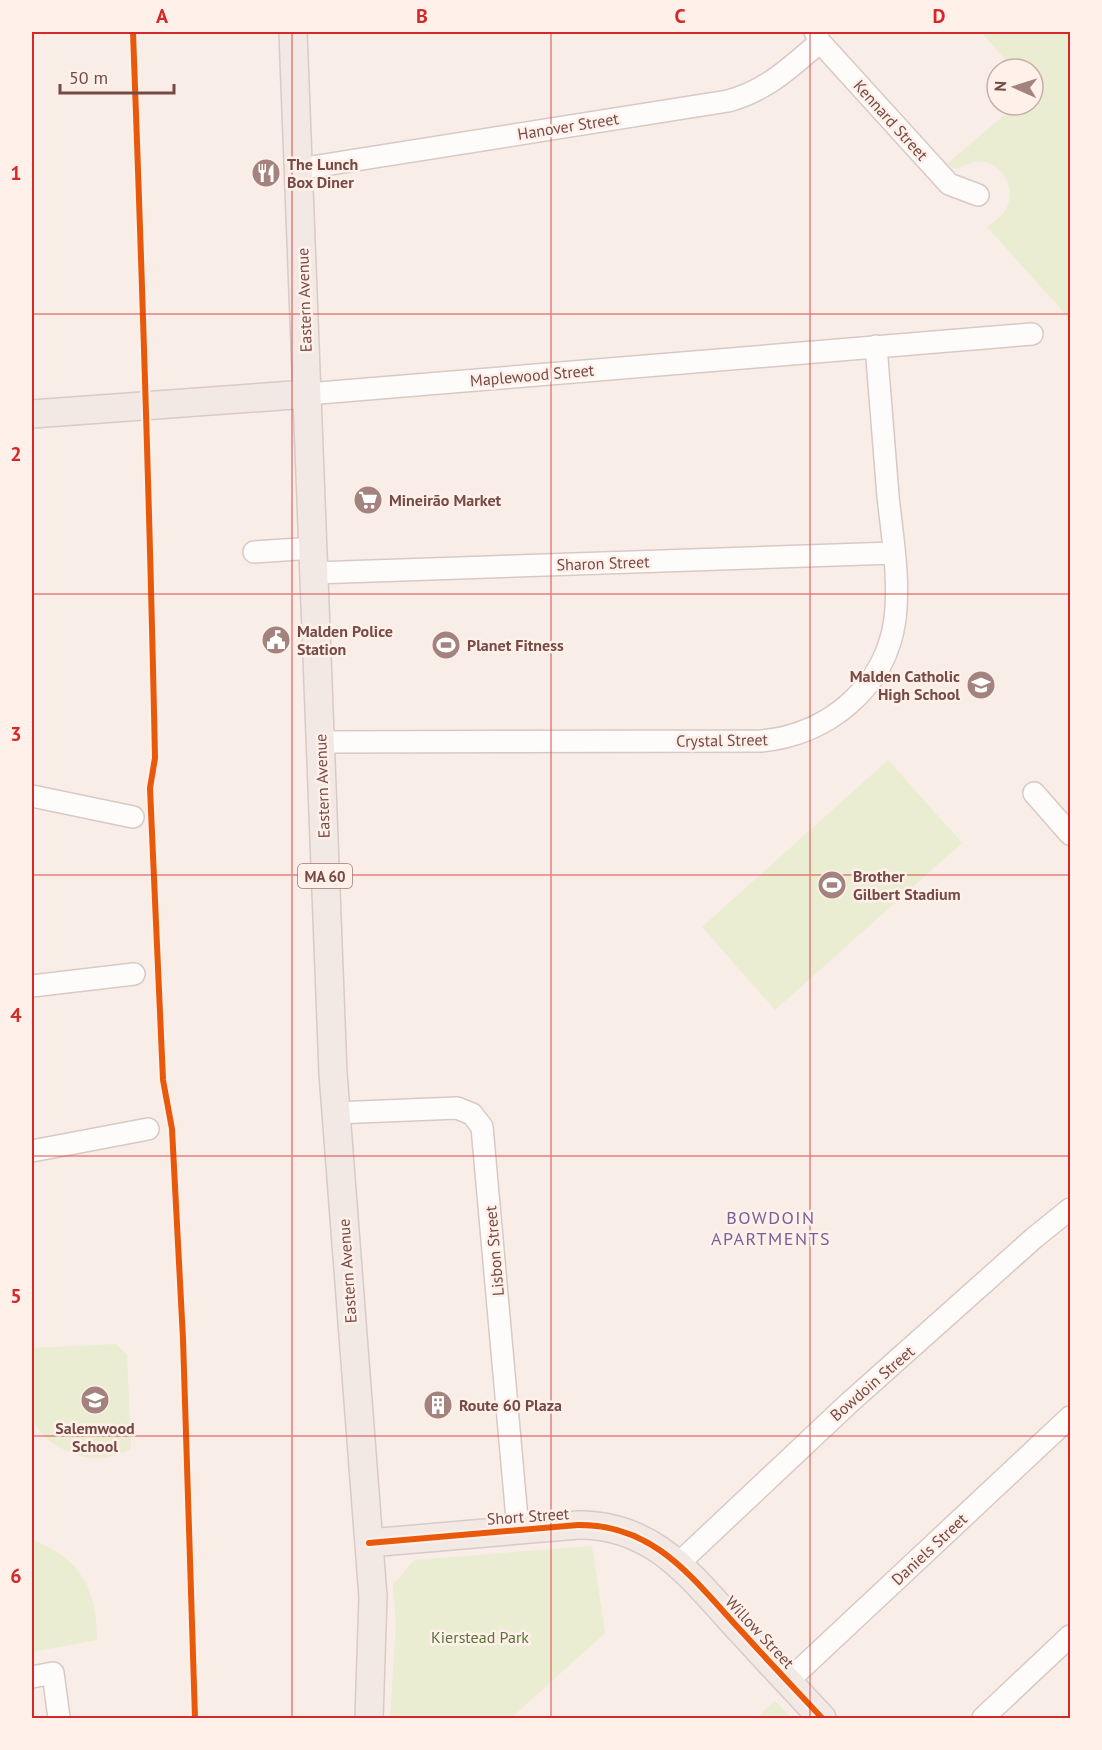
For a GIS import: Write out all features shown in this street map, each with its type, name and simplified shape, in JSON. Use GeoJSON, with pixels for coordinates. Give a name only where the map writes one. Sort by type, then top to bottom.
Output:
{"type":"FeatureCollection","features":[{"type":"Feature","properties":{"kind":"main road","name":"Eastern Avenue"},"geometry":{"type":"LineString","coordinates":[[293,32],[335,1113],[369,1543],[374,1637],[369,1719]]}},
{"type":"Feature","properties":{"kind":"main road","name":"Maplewood Street"},"geometry":{"type":"LineString","coordinates":[[32,414],[307,394]]}},
{"type":"Feature","properties":{"kind":"main road","name":"Short Street"},"geometry":{"type":"LineString","coordinates":[[369,1543],[586,1525],[613,1528],[645,1540],[679,1563]]}},
{"type":"Feature","properties":{"kind":"main road","name":"Willow Street"},"geometry":{"type":"LineString","coordinates":[[679,1563],[822,1719]]}},
{"type":"Feature","properties":{"kind":"street","name":"Hanover Street"},"geometry":{"type":"LineString","coordinates":[[299,169],[728,101],[753,94],[772,82],[817,37]]}},
{"type":"Feature","properties":{"kind":"street","name":"Kennard Street"},"geometry":{"type":"LineString","coordinates":[[817,37],[949,184],[978,195]]}},
{"type":"Feature","properties":{"kind":"street","name":"Maplewood Street"},"geometry":{"type":"LineString","coordinates":[[307,394],[1032,334]]}},
{"type":"Feature","properties":{"kind":"street","name":"Crystal Street"},"geometry":{"type":"LineString","coordinates":[[320,742],[775,740],[800,734],[832,719],[849,705],[875,673],[885,654],[895,617],[893,553],[876,346]]}},
{"type":"Feature","properties":{"kind":"street","name":"Sharon Street"},"geometry":{"type":"LineString","coordinates":[[254,552],[313,561],[893,553]]}},
{"type":"Feature","properties":{"kind":"street"},"geometry":{"type":"LineString","coordinates":[[1034,794],[1071,834]]}},
{"type":"Feature","properties":{"kind":"street"},"geometry":{"type":"LineString","coordinates":[[32,796],[133,817]]}},
{"type":"Feature","properties":{"kind":"street"},"geometry":{"type":"LineString","coordinates":[[32,986],[134,974]]}},
{"type":"Feature","properties":{"kind":"street","name":"Lisbon Street"},"geometry":{"type":"LineString","coordinates":[[335,1113],[457,1108],[472,1114],[482,1126],[518,1530]]}},
{"type":"Feature","properties":{"kind":"street"},"geometry":{"type":"LineString","coordinates":[[32,1151],[148,1129]]}},
{"type":"Feature","properties":{"kind":"street","name":"Bowdoin Street"},"geometry":{"type":"LineString","coordinates":[[679,1563],[849,1403],[1034,1238],[1071,1209]]}},
{"type":"Feature","properties":{"kind":"street","name":"Daniels Street"},"geometry":{"type":"LineString","coordinates":[[788,1681],[1071,1417]]}},
{"type":"Feature","properties":{"kind":"street"},"geometry":{"type":"LineString","coordinates":[[983,1719],[1071,1636]]}},
{"type":"Feature","properties":{"kind":"street"},"geometry":{"type":"LineString","coordinates":[[32,1677],[53,1673],[59,1719]]}},
{"type":"Feature","properties":{"kind":"green space"},"geometry":{"type":"Polygon","coordinates":[[[981,32],[1070,32],[1070,319],[987,227],[1001,216],[1007,207],[1010,191],[1004,175],[991,164],[983,162],[956,169],[947,164],[1002,117],[1045,117],[1045,57],[1003,57],[981,32]]]}},
{"type":"Feature","properties":{"kind":"green space","name":"Brother Gilbert Stadium"},"geometry":{"type":"Polygon","coordinates":[[[888,760],[962,843],[775,1010],[702,927],[888,760]]]}},
{"type":"Feature","properties":{"kind":"green space"},"geometry":{"type":"Polygon","coordinates":[[[116,1344],[127,1355],[131,1449],[105,1458],[95,1458],[84,1457],[62,1449],[44,1435],[32,1417],[30,1383],[32,1348],[116,1344]]]}},
{"type":"Feature","properties":{"kind":"green space"},"geometry":{"type":"Polygon","coordinates":[[[32,1540],[63,1556],[83,1578],[94,1605],[97,1640],[32,1652],[32,1540]]]}},
{"type":"Feature","properties":{"kind":"green space","name":"Kierstead Park"},"geometry":{"type":"Polygon","coordinates":[[[592,1546],[605,1633],[511,1718],[390,1718],[396,1624],[393,1585],[414,1560],[592,1546]]]}},
{"type":"Feature","properties":{"kind":"green space"},"geometry":{"type":"Polygon","coordinates":[[[775,1701],[792,1718],[756,1718],[775,1701]]]}},
{"type":"Feature","properties":{"kind":"cycle path"},"geometry":{"type":"LineString","coordinates":[[133,32],[153,667],[155,758],[150,788],[163,1080],[172,1129],[183,1339],[195,1718]]}},
{"type":"Feature","properties":{"kind":"cycle path"},"geometry":{"type":"LineString","coordinates":[[369,1543],[578,1525],[606,1527],[630,1534],[652,1545],[691,1576],[822,1718]]}},
{"type":"Feature","properties":{"kind":"place","name":"The Lunch Box Diner"},"geometry":{"type":"Point","coordinates":[266,173]}},
{"type":"Feature","properties":{"kind":"place","name":"Mineirão Market"},"geometry":{"type":"Point","coordinates":[368,500]}},
{"type":"Feature","properties":{"kind":"place","name":"Malden Police Station"},"geometry":{"type":"Point","coordinates":[276,640]}},
{"type":"Feature","properties":{"kind":"place","name":"Planet Fitness"},"geometry":{"type":"Point","coordinates":[446,645]}},
{"type":"Feature","properties":{"kind":"place","name":"Malden Catholic High School"},"geometry":{"type":"Point","coordinates":[981,685]}},
{"type":"Feature","properties":{"kind":"place","name":"Brother Gilbert Stadium"},"geometry":{"type":"Point","coordinates":[832,885]}},
{"type":"Feature","properties":{"kind":"place","name":"Salemwood School"},"geometry":{"type":"Point","coordinates":[95,1400]}},
{"type":"Feature","properties":{"kind":"place","name":"Route 60 Plaza"},"geometry":{"type":"Point","coordinates":[438,1405]}},
{"type":"Feature","properties":{"kind":"district","name":"BOWDOIN APARTMENTS"},"geometry":{"type":"Point","coordinates":[771,1227]}}]}
